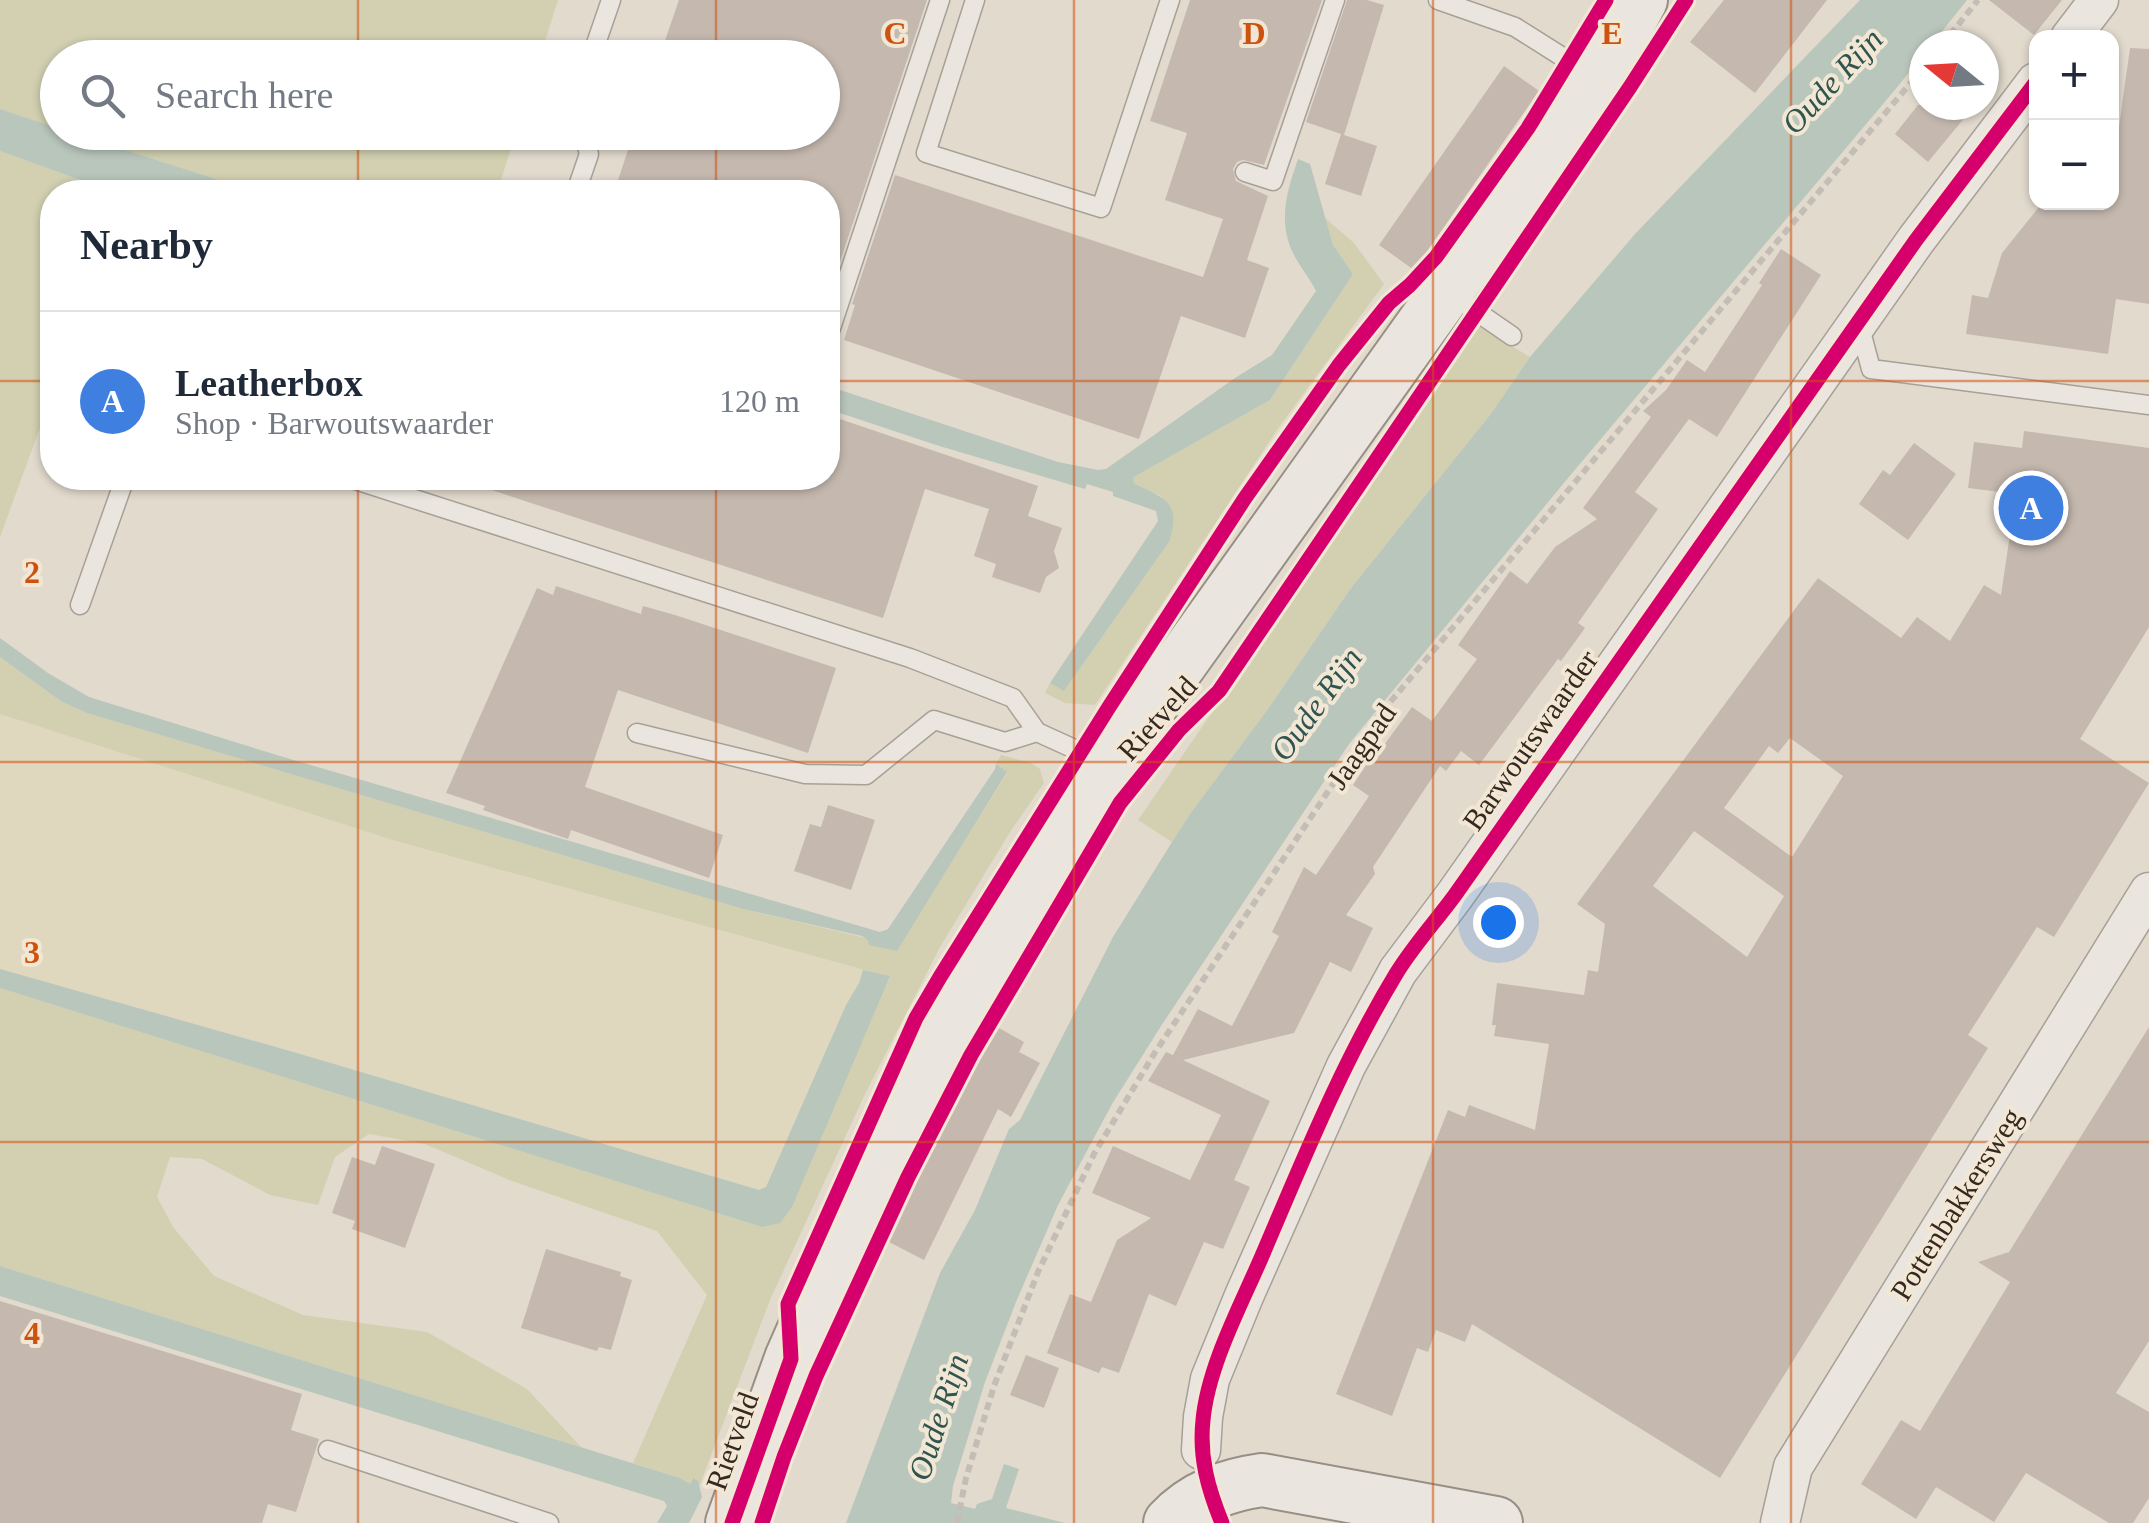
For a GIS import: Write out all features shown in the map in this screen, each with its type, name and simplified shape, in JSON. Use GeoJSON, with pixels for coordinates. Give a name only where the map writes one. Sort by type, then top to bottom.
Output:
{"type":"FeatureCollection","features":[{"type":"Feature","properties":{"kind":"main road","name":"Rietveld"},"geometry":{"type":"LineString","coordinates":[[732,1523],[791,1359],[855,1213],[973,987],[1174,673],[1559,134],[1641,0]]}},
{"type":"Feature","properties":{"kind":"main road"},"geometry":{"type":"LineString","coordinates":[[1194,1489],[1262,1480],[1496,1523]]}},
{"type":"Feature","properties":{"kind":"street"},"geometry":{"type":"LineString","coordinates":[[2076,30],[2098,0]]}},
{"type":"Feature","properties":{"kind":"street","name":"Barwoutswaarder"},"geometry":{"type":"LineString","coordinates":[[1194,1489],[1210,1379],[1346,1066],[1398,971],[1916,240],[2029,91]]}},
{"type":"Feature","properties":{"kind":"street","name":"Pottenbakkersweg"},"geometry":{"type":"LineString","coordinates":[[1780,1523],[1793,1467],[2149,892]]}},
{"type":"Feature","properties":{"kind":"lane"},"geometry":{"type":"LineString","coordinates":[[597,40],[611,0]]}},
{"type":"Feature","properties":{"kind":"lane"},"geometry":{"type":"LineString","coordinates":[[840,301],[940,0]]}},
{"type":"Feature","properties":{"kind":"lane"},"geometry":{"type":"LineString","coordinates":[[975,0],[926,153],[1101,208],[1170,0]]}},
{"type":"Feature","properties":{"kind":"lane"},"geometry":{"type":"LineString","coordinates":[[1245,172],[1273,180],[1335,0]]}},
{"type":"Feature","properties":{"kind":"lane"},"geometry":{"type":"LineString","coordinates":[[1438,0],[1515,27],[1595,79]]}},
{"type":"Feature","properties":{"kind":"lane"},"geometry":{"type":"LineString","coordinates":[[580,180],[588,150]]}},
{"type":"Feature","properties":{"kind":"lane"},"geometry":{"type":"LineString","coordinates":[[1446,291],[1512,336]]}},
{"type":"Feature","properties":{"kind":"lane"},"geometry":{"type":"LineString","coordinates":[[1858,323],[1871,369],[2149,405]]}},
{"type":"Feature","properties":{"kind":"lane"},"geometry":{"type":"LineString","coordinates":[[80,605],[121,490]]}},
{"type":"Feature","properties":{"kind":"lane"},"geometry":{"type":"LineString","coordinates":[[386,490],[910,658],[1014,698],[1036,732],[1110,770]]}},
{"type":"Feature","properties":{"kind":"lane"},"geometry":{"type":"LineString","coordinates":[[636,733],[806,774],[866,775],[934,720],[1005,742],[1036,732]]}},
{"type":"Feature","properties":{"kind":"lane"},"geometry":{"type":"LineString","coordinates":[[328,1450],[549,1523]]}},
{"type":"Feature","properties":{"kind":"path"},"geometry":{"type":"LineString","coordinates":[[1954,30],[1978,0]]}},
{"type":"Feature","properties":{"kind":"shaded area"},"geometry":{"type":"Polygon","coordinates":[[[0,0],[558,0],[545,40],[40,40],[40,122],[0,109],[0,0]]]}},
{"type":"Feature","properties":{"kind":"shaded area"},"geometry":{"type":"Polygon","coordinates":[[[125,150],[511,150],[501,180],[219,180],[125,150]]]}},
{"type":"Feature","properties":{"kind":"shaded area"},"geometry":{"type":"Polygon","coordinates":[[[0,151],[81,180],[40,180],[40,428],[0,537],[0,151]]]}},
{"type":"Feature","properties":{"kind":"shaded area"},"geometry":{"type":"Polygon","coordinates":[[[1325,218],[1354,243],[1384,284],[1279,427],[1095,705],[1065,703],[1045,693],[1050,683],[1064,691],[1169,542],[1161,496],[1135,484],[1134,477],[1270,400],[1353,274],[1333,245],[1325,218]]]}},
{"type":"Feature","properties":{"kind":"shaded area"},"geometry":{"type":"Polygon","coordinates":[[[1478,326],[1530,357],[1490,415],[1351,588],[1172,842],[1138,820],[1478,326]]]}},
{"type":"Feature","properties":{"kind":"shaded area"},"geometry":{"type":"Polygon","coordinates":[[[0,657],[62,702],[87,713],[743,909],[862,937],[896,951],[1007,773],[996,764],[1001,755],[1040,769],[1044,783],[940,947],[865,1094],[770,1300],[699,1487],[692,1478],[690,1485],[633,1463],[707,1295],[657,1231],[512,1181],[425,1144],[369,1134],[335,1157],[318,1205],[270,1195],[202,1159],[170,1157],[157,1197],[173,1227],[214,1276],[303,1315],[427,1332],[527,1389],[581,1447],[0,1266],[0,988],[762,1227],[890,977],[396,841],[0,714],[0,657]]]}},
{"type":"Feature","properties":{"kind":"shaded area"},"geometry":{"type":"Polygon","coordinates":[[[0,714],[396,841],[863,970],[766,1187],[759,1190],[0,969],[0,714]]]}},
{"type":"Feature","properties":{"kind":"water","name":"Oude Rijn"},"geometry":{"type":"Polygon","coordinates":[[[1860,0],[1967,0],[1943,30],[1909,30],[1909,72],[1899,85],[1349,744],[1112,1104],[1058,1205],[1016,1302],[985,1382],[951,1503],[975,1509],[977,1504],[992,1499],[1004,1464],[1019,1469],[1006,1508],[1065,1523],[846,1523],[940,1273],[975,1210],[1009,1129],[1020,1120],[1113,937],[1190,814],[1351,588],[1490,415],[1530,357],[1635,234],[1860,0]]]}},
{"type":"Feature","properties":{"kind":"water"},"geometry":{"type":"Polygon","coordinates":[[[0,109],[40,122],[40,150],[125,150],[219,180],[81,180],[0,151],[0,109]]]}},
{"type":"Feature","properties":{"kind":"water"},"geometry":{"type":"Polygon","coordinates":[[[1298,159],[1310,164],[1333,245],[1353,274],[1270,400],[1134,477],[1135,484],[1169,504],[1173,519],[1169,542],[1064,691],[1050,683],[1158,521],[1156,511],[1113,496],[1113,492],[1087,484],[1085,489],[840,413],[840,390],[1058,462],[1106,469],[1272,355],[1316,291],[1288,240],[1287,199],[1298,159]]]}},
{"type":"Feature","properties":{"kind":"water"},"geometry":{"type":"Polygon","coordinates":[[[0,638],[89,697],[880,932],[888,929],[996,764],[1007,772],[897,951],[869,945],[862,936],[743,909],[87,713],[62,702],[0,657],[0,638]]]}},
{"type":"Feature","properties":{"kind":"water"},"geometry":{"type":"Polygon","coordinates":[[[0,969],[759,1190],[766,1187],[863,970],[890,976],[792,1207],[780,1223],[762,1227],[0,988],[0,969]]]}},
{"type":"Feature","properties":{"kind":"water"},"geometry":{"type":"Polygon","coordinates":[[[0,1266],[690,1484],[693,1478],[698,1481],[702,1497],[689,1523],[657,1523],[667,1506],[664,1501],[0,1296],[0,1266]]]}},
{"type":"Feature","properties":{"kind":"building"},"geometry":{"type":"Polygon","coordinates":[[[679,0],[927,0],[840,262],[840,180],[618,180],[628,150],[840,150],[840,40],[665,40],[679,0]]]}},
{"type":"Feature","properties":{"kind":"building"},"geometry":{"type":"Polygon","coordinates":[[[1190,0],[1322,0],[1264,165],[1243,160],[1233,169],[1236,181],[1268,196],[1247,260],[1269,268],[1245,338],[1181,316],[1139,439],[844,340],[895,175],[1203,277],[1223,219],[1165,200],[1187,133],[1150,121],[1190,0]]]}},
{"type":"Feature","properties":{"kind":"building"},"geometry":{"type":"Polygon","coordinates":[[[1347,0],[1384,5],[1344,135],[1377,146],[1361,196],[1325,184],[1341,134],[1306,122],[1347,0]]]}},
{"type":"Feature","properties":{"kind":"building"},"geometry":{"type":"Polygon","coordinates":[[[1724,0],[1827,0],[1755,93],[1690,42],[1724,0]]]}},
{"type":"Feature","properties":{"kind":"building"},"geometry":{"type":"Polygon","coordinates":[[[1989,0],[2062,0],[2038,30],[2029,31],[1989,0]]]}},
{"type":"Feature","properties":{"kind":"building"},"geometry":{"type":"Polygon","coordinates":[[[2130,48],[2149,49],[2149,304],[2116,299],[2108,354],[1966,334],[1972,295],[1988,298],[2002,253],[2037,210],[2119,210],[2119,127],[2130,48]]]}},
{"type":"Feature","properties":{"kind":"building"},"geometry":{"type":"Polygon","coordinates":[[[1504,66],[1539,91],[1414,270],[1379,245],[1504,66]]]}},
{"type":"Feature","properties":{"kind":"building"},"geometry":{"type":"Polygon","coordinates":[[[1909,116],[1909,120],[1963,120],[1928,162],[1895,134],[1909,116]]]}},
{"type":"Feature","properties":{"kind":"building"},"geometry":{"type":"Polygon","coordinates":[[[1781,249],[1821,275],[1717,437],[1689,419],[1635,492],[1658,509],[1578,623],[1585,628],[1561,661],[1558,659],[1479,765],[1461,751],[1446,771],[1440,766],[1346,915],[1373,928],[1351,972],[1330,962],[1294,1033],[1183,1060],[1270,1101],[1234,1180],[1250,1187],[1223,1249],[1204,1242],[1176,1306],[1149,1294],[1119,1373],[1102,1367],[1099,1373],[1047,1353],[1070,1294],[1091,1302],[1117,1240],[1151,1218],[1092,1193],[1113,1146],[1190,1180],[1221,1115],[1148,1081],[1166,1052],[1173,1055],[1198,1009],[1232,1026],[1279,936],[1272,932],[1304,867],[1316,875],[1369,796],[1353,785],[1378,747],[1381,749],[1412,707],[1432,721],[1477,659],[1458,645],[1510,571],[1527,584],[1555,547],[1597,519],[1583,508],[1651,417],[1643,411],[1666,390],[1687,360],[1705,372],[1781,249]]]}},
{"type":"Feature","properties":{"kind":"building"},"geometry":{"type":"Polygon","coordinates":[[[840,419],[1038,486],[1028,516],[1062,528],[1054,551],[1059,568],[1046,577],[1040,593],[992,577],[996,564],[974,556],[989,509],[925,489],[883,618],[491,490],[840,490],[840,419]]]}},
{"type":"Feature","properties":{"kind":"building"},"geometry":{"type":"Polygon","coordinates":[[[2024,431],[2149,448],[2149,627],[2080,739],[2149,783],[2054,937],[2037,927],[1968,1035],[1988,1048],[1720,1478],[1472,1324],[1465,1342],[1436,1330],[1428,1352],[1417,1348],[1392,1416],[1336,1394],[1448,1110],[1465,1117],[1469,1105],[1535,1130],[1549,1044],[1494,1036],[1497,983],[1584,995],[1588,970],[1598,972],[1605,924],[1577,904],[1818,578],[1901,638],[1917,617],[1950,641],[1984,585],[2001,595],[2016,494],[1968,488],[1974,442],[2022,448],[2024,431]],[[1790,738],[1778,753],[1769,746],[1724,808],[1792,857],[1843,776],[1790,738]],[[1694,831],[1653,886],[1747,957],[1784,896],[1694,831]]]}},
{"type":"Feature","properties":{"kind":"building"},"geometry":{"type":"Polygon","coordinates":[[[1914,443],[1956,474],[1908,540],[1859,504],[1883,470],[1890,475],[1914,443]]]}},
{"type":"Feature","properties":{"kind":"building"},"geometry":{"type":"Polygon","coordinates":[[[556,586],[641,614],[643,606],[675,615],[836,668],[808,753],[618,690],[585,787],[723,835],[709,878],[571,830],[568,839],[446,793],[537,588],[553,595],[556,586]]]}},
{"type":"Feature","properties":{"kind":"building"},"geometry":{"type":"Polygon","coordinates":[[[828,805],[875,820],[851,890],[794,871],[810,824],[821,827],[828,805]]]}},
{"type":"Feature","properties":{"kind":"building"},"geometry":{"type":"Polygon","coordinates":[[[2149,1027],[2149,1341],[2116,1393],[2149,1412],[2149,1498],[2133,1523],[2109,1523],[2026,1473],[1994,1522],[1936,1487],[1916,1519],[1861,1484],[1901,1420],[1920,1431],[2010,1282],[1978,1262],[2009,1252],[2149,1027]]]}},
{"type":"Feature","properties":{"kind":"building"},"geometry":{"type":"Polygon","coordinates":[[[999,1028],[1024,1042],[1019,1052],[1040,1063],[1011,1117],[998,1109],[924,1260],[887,1241],[964,1087],[999,1028]]]}},
{"type":"Feature","properties":{"kind":"building"},"geometry":{"type":"Polygon","coordinates":[[[382,1146],[435,1164],[405,1248],[352,1229],[355,1221],[332,1213],[352,1157],[375,1165],[382,1146]]]}},
{"type":"Feature","properties":{"kind":"building"},"geometry":{"type":"Polygon","coordinates":[[[546,1249],[621,1272],[620,1276],[632,1280],[611,1350],[599,1347],[597,1351],[521,1328],[546,1249]]]}},
{"type":"Feature","properties":{"kind":"building"},"geometry":{"type":"Polygon","coordinates":[[[0,1301],[302,1394],[291,1430],[319,1439],[296,1512],[268,1504],[262,1523],[0,1523],[0,1301]]]}},
{"type":"Feature","properties":{"kind":"building"},"geometry":{"type":"Polygon","coordinates":[[[1026,1355],[1059,1368],[1044,1408],[1010,1395],[1026,1355]]]}},
{"type":"Feature","properties":{"kind":"cycle path"},"geometry":{"type":"LineString","coordinates":[[732,1523],[791,1359],[788,1304],[916,1018],[1109,707],[1245,498],[1339,365],[1389,303],[1436,257],[1528,128],[1606,0]]}},
{"type":"Feature","properties":{"kind":"cycle path"},"geometry":{"type":"LineString","coordinates":[[762,1523],[816,1376],[908,1177],[971,1055],[1120,803],[1179,730],[1219,691],[1686,0]]}},
{"type":"Feature","properties":{"kind":"cycle path"},"geometry":{"type":"LineString","coordinates":[[1222,1523],[1202,1447],[1211,1378],[1308,1148],[1376,1008],[1410,954],[1916,240],[2029,91]]}},
{"type":"Feature","properties":{"kind":"place","name":"Leatherbox"},"geometry":{"type":"Point","coordinates":[2031,508]}}]}
